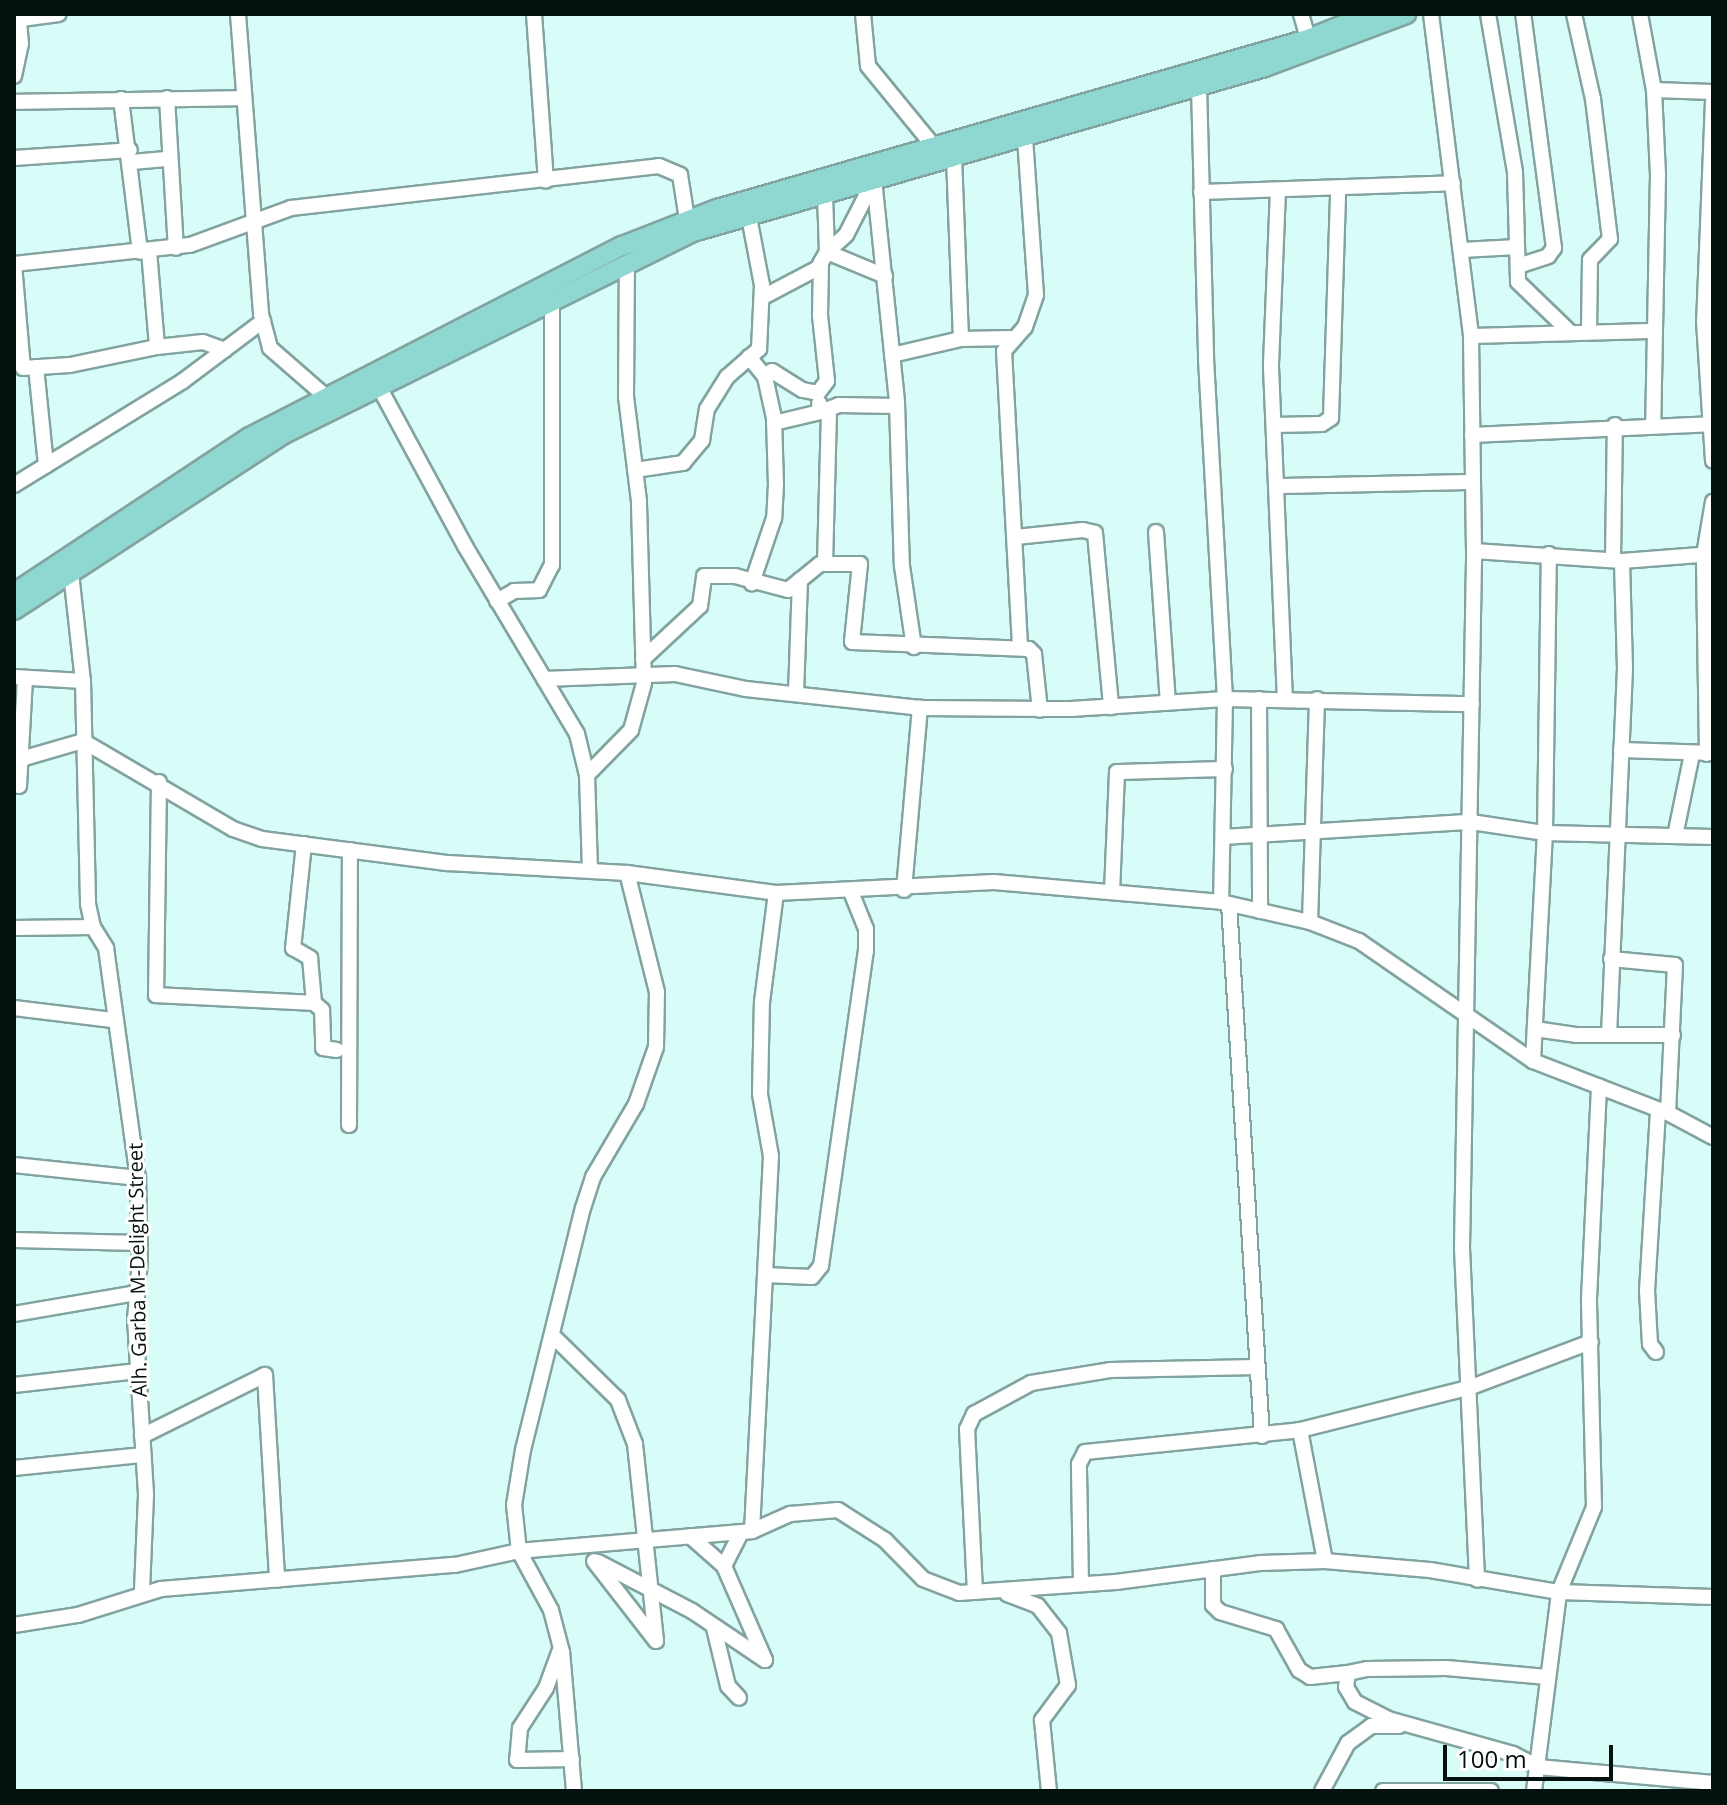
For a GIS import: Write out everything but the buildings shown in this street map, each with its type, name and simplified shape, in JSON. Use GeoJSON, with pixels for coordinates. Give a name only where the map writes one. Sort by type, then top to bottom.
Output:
{"type":"FeatureCollection","features":[{"type":"Feature","properties":{"kind":"main road"},"geometry":{"type":"LineString","coordinates":[[14,593],[174,485],[325,396],[687,219],[1308,39],[1370,14]]}},
{"type":"Feature","properties":{"kind":"main road"},"geometry":{"type":"LineString","coordinates":[[14,610],[282,435],[693,232],[1331,46],[1406,14]]}},
{"type":"Feature","properties":{"kind":"street"},"geometry":{"type":"LineString","coordinates":[[14,76],[21,44],[21,18],[59,14]]}},
{"type":"Feature","properties":{"kind":"street"},"geometry":{"type":"LineString","coordinates":[[238,14],[263,321],[270,348],[325,396]]}},
{"type":"Feature","properties":{"kind":"street"},"geometry":{"type":"LineString","coordinates":[[534,14],[546,181]]}},
{"type":"Feature","properties":{"kind":"street"},"geometry":{"type":"LineString","coordinates":[[863,14],[868,66],[935,148]]}},
{"type":"Feature","properties":{"kind":"street"},"geometry":{"type":"LineString","coordinates":[[1301,14],[1308,39]]}},
{"type":"Feature","properties":{"kind":"street"},"geometry":{"type":"LineString","coordinates":[[1431,14],[1471,336],[1474,551],[1462,1248],[1471,1387],[1477,1580]]}},
{"type":"Feature","properties":{"kind":"street"},"geometry":{"type":"LineString","coordinates":[[1488,14],[1509,118],[1522,291],[1570,332]]}},
{"type":"Feature","properties":{"kind":"street"},"geometry":{"type":"LineString","coordinates":[[1518,266],[1548,256],[1554,248],[1547,162],[1523,14]]}},
{"type":"Feature","properties":{"kind":"street"},"geometry":{"type":"LineString","coordinates":[[1574,14],[1593,99],[1610,239],[1590,260],[1589,331]]}},
{"type":"Feature","properties":{"kind":"street"},"geometry":{"type":"LineString","coordinates":[[1640,14],[1654,90],[1658,187],[1651,331],[1653,424]]}},
{"type":"Feature","properties":{"kind":"street"},"geometry":{"type":"LineString","coordinates":[[1199,86],[1201,192],[1225,699],[1225,903],[1262,1436]]}},
{"type":"Feature","properties":{"kind":"street"},"geometry":{"type":"LineString","coordinates":[[1654,90],[1713,92]]}},
{"type":"Feature","properties":{"kind":"street"},"geometry":{"type":"LineString","coordinates":[[167,98],[176,248]]}},
{"type":"Feature","properties":{"kind":"street"},"geometry":{"type":"LineString","coordinates":[[14,102],[243,98]]}},
{"type":"Feature","properties":{"kind":"street"},"geometry":{"type":"LineString","coordinates":[[121,99],[157,347]]}},
{"type":"Feature","properties":{"kind":"street"},"geometry":{"type":"LineString","coordinates":[[1713,101],[1704,321],[1713,461]]}},
{"type":"Feature","properties":{"kind":"street"},"geometry":{"type":"LineString","coordinates":[[1020,646],[1016,537],[1003,377],[1004,351],[1010,338],[1025,327],[1036,295],[1025,137]]}},
{"type":"Feature","properties":{"kind":"street"},"geometry":{"type":"LineString","coordinates":[[14,158],[131,156],[169,159]]}},
{"type":"Feature","properties":{"kind":"street"},"geometry":{"type":"LineString","coordinates":[[954,157],[961,339]]}},
{"type":"Feature","properties":{"kind":"street"},"geometry":{"type":"LineString","coordinates":[[225,350],[203,342],[23,368],[15,315],[14,264],[176,248],[206,242],[254,220],[291,208],[659,166],[680,175],[687,219]]}},
{"type":"Feature","properties":{"kind":"street"},"geometry":{"type":"LineString","coordinates":[[763,297],[793,285],[846,235],[874,179]]}},
{"type":"Feature","properties":{"kind":"street"},"geometry":{"type":"LineString","coordinates":[[874,179],[897,406],[902,566],[914,647]]}},
{"type":"Feature","properties":{"kind":"street"},"geometry":{"type":"LineString","coordinates":[[1201,192],[1338,190],[1453,183]]}},
{"type":"Feature","properties":{"kind":"street"},"geometry":{"type":"LineString","coordinates":[[1278,190],[1271,367],[1285,699]]}},
{"type":"Feature","properties":{"kind":"street"},"geometry":{"type":"LineString","coordinates":[[1274,425],[1322,424],[1331,418],[1338,190]]}},
{"type":"Feature","properties":{"kind":"street"},"geometry":{"type":"LineString","coordinates":[[818,393],[827,381],[828,356],[820,316],[825,195]]}},
{"type":"Feature","properties":{"kind":"street"},"geometry":{"type":"LineString","coordinates":[[635,470],[683,463],[702,440],[713,398],[763,338],[763,297],[749,217]]}},
{"type":"Feature","properties":{"kind":"street"},"geometry":{"type":"LineString","coordinates":[[1462,250],[1517,247]]}},
{"type":"Feature","properties":{"kind":"street"},"geometry":{"type":"LineString","coordinates":[[824,257],[885,276]]}},
{"type":"Feature","properties":{"kind":"street"},"geometry":{"type":"LineString","coordinates":[[587,775],[631,730],[644,676],[635,470],[626,396],[627,264]]}},
{"type":"Feature","properties":{"kind":"street"},"geometry":{"type":"LineString","coordinates":[[497,601],[514,591],[539,590],[552,565],[552,301]]}},
{"type":"Feature","properties":{"kind":"street"},"geometry":{"type":"LineString","coordinates":[[14,485],[225,350],[263,321]]}},
{"type":"Feature","properties":{"kind":"street"},"geometry":{"type":"LineString","coordinates":[[1471,336],[1651,331]]}},
{"type":"Feature","properties":{"kind":"street"},"geometry":{"type":"LineString","coordinates":[[892,355],[961,339],[1010,338]]}},
{"type":"Feature","properties":{"kind":"street"},"geometry":{"type":"LineString","coordinates":[[749,357],[765,377],[774,423],[774,518],[752,583]]}},
{"type":"Feature","properties":{"kind":"street"},"geometry":{"type":"LineString","coordinates":[[36,367],[46,465]]}},
{"type":"Feature","properties":{"kind":"street"},"geometry":{"type":"LineString","coordinates":[[765,377],[772,371],[803,390],[818,393]]}},
{"type":"Feature","properties":{"kind":"street"},"geometry":{"type":"LineString","coordinates":[[378,385],[497,601],[577,734],[587,775],[590,871]]}},
{"type":"Feature","properties":{"kind":"street"},"geometry":{"type":"LineString","coordinates":[[818,393],[824,410],[825,564]]}},
{"type":"Feature","properties":{"kind":"street"},"geometry":{"type":"LineString","coordinates":[[774,423],[824,410],[897,406]]}},
{"type":"Feature","properties":{"kind":"street"},"geometry":{"type":"LineString","coordinates":[[1472,435],[1615,425],[1710,424]]}},
{"type":"Feature","properties":{"kind":"street"},"geometry":{"type":"LineString","coordinates":[[1609,1035],[1621,750],[1615,425]]}},
{"type":"Feature","properties":{"kind":"street"},"geometry":{"type":"LineString","coordinates":[[1277,486],[1473,482]]}},
{"type":"Feature","properties":{"kind":"street"},"geometry":{"type":"LineString","coordinates":[[1675,836],[1704,754],[1713,502]]}},
{"type":"Feature","properties":{"kind":"street"},"geometry":{"type":"LineString","coordinates":[[1156,532],[1168,703]]}},
{"type":"Feature","properties":{"kind":"street"},"geometry":{"type":"LineString","coordinates":[[1016,537],[1095,533],[1111,707]]}},
{"type":"Feature","properties":{"kind":"street"},"geometry":{"type":"LineString","coordinates":[[1474,551],[1618,561],[1709,555]]}},
{"type":"Feature","properties":{"kind":"street"},"geometry":{"type":"LineString","coordinates":[[1533,1061],[1545,833],[1549,554]]}},
{"type":"Feature","properties":{"kind":"street"},"geometry":{"type":"LineString","coordinates":[[643,659],[700,606],[704,576],[735,576],[752,583],[788,590],[825,564],[860,564],[852,642],[914,647],[1020,646],[1034,654],[1040,710]]}},
{"type":"Feature","properties":{"kind":"street","name":"Alh. Garba M-Delight Street"},"geometry":{"type":"LineString","coordinates":[[71,573],[83,681],[83,741],[93,927],[106,948],[112,1020],[131,1110],[138,1178],[137,1371],[143,1455],[142,1591]]}},
{"type":"Feature","properties":{"kind":"street"},"geometry":{"type":"LineString","coordinates":[[796,694],[800,580]]}},
{"type":"Feature","properties":{"kind":"street"},"geometry":{"type":"LineString","coordinates":[[544,679],[697,676],[796,694],[920,708],[1040,710],[1225,699],[1472,704]]}},
{"type":"Feature","properties":{"kind":"street"},"geometry":{"type":"LineString","coordinates":[[19,786],[19,678],[83,681]]}},
{"type":"Feature","properties":{"kind":"street"},"geometry":{"type":"LineString","coordinates":[[1259,699],[1260,911]]}},
{"type":"Feature","properties":{"kind":"street"},"geometry":{"type":"LineString","coordinates":[[1310,922],[1317,699]]}},
{"type":"Feature","properties":{"kind":"street"},"geometry":{"type":"LineString","coordinates":[[904,890],[920,708]]}},
{"type":"Feature","properties":{"kind":"street"},"geometry":{"type":"LineString","coordinates":[[21,759],[83,741],[159,782],[204,816],[233,829],[304,844],[448,863],[627,873],[776,893],[904,890],[994,882],[1225,903],[1310,922],[1359,941],[1403,968],[1466,1018],[1533,1061],[1663,1111],[1713,1137]]}},
{"type":"Feature","properties":{"kind":"street"},"geometry":{"type":"LineString","coordinates":[[1621,750],[1704,754]]}},
{"type":"Feature","properties":{"kind":"street"},"geometry":{"type":"LineString","coordinates":[[1112,892],[1117,772],[1225,769]]}},
{"type":"Feature","properties":{"kind":"street"},"geometry":{"type":"LineString","coordinates":[[159,782],[156,995],[314,1003],[322,1010],[323,1048],[337,1050]]}},
{"type":"Feature","properties":{"kind":"street"},"geometry":{"type":"LineString","coordinates":[[1223,837],[1471,822],[1545,833],[1713,837]]}},
{"type":"Feature","properties":{"kind":"street"},"geometry":{"type":"LineString","coordinates":[[304,844],[293,948],[310,958],[314,1003]]}},
{"type":"Feature","properties":{"kind":"street"},"geometry":{"type":"LineString","coordinates":[[349,1125],[350,850]]}},
{"type":"Feature","properties":{"kind":"street"},"geometry":{"type":"LineString","coordinates":[[574,1791],[561,1647],[551,1610],[519,1551],[515,1490],[593,1177],[636,1104],[656,1047],[657,992],[627,873]]}},
{"type":"Feature","properties":{"kind":"street"},"geometry":{"type":"LineString","coordinates":[[765,1275],[812,1277],[819,1272],[866,951],[866,929],[851,892]]}},
{"type":"Feature","properties":{"kind":"street"},"geometry":{"type":"LineString","coordinates":[[724,1566],[747,1531],[771,1156],[760,1094],[762,1002],[776,893]]}},
{"type":"Feature","properties":{"kind":"street"},"geometry":{"type":"LineString","coordinates":[[14,928],[93,927]]}},
{"type":"Feature","properties":{"kind":"street"},"geometry":{"type":"LineString","coordinates":[[1611,959],[1675,965],[1673,1035],[1647,1291],[1650,1344],[1656,1352]]}},
{"type":"Feature","properties":{"kind":"street"},"geometry":{"type":"LineString","coordinates":[[14,1008],[112,1020]]}},
{"type":"Feature","properties":{"kind":"street"},"geometry":{"type":"LineString","coordinates":[[1535,1029],[1609,1035],[1673,1035]]}},
{"type":"Feature","properties":{"kind":"street"},"geometry":{"type":"LineString","coordinates":[[1534,1791],[1559,1592],[1594,1507],[1591,1342],[1599,1086]]}},
{"type":"Feature","properties":{"kind":"street"},"geometry":{"type":"LineString","coordinates":[[14,1165],[138,1178]]}},
{"type":"Feature","properties":{"kind":"street"},"geometry":{"type":"LineString","coordinates":[[14,1240],[139,1243]]}},
{"type":"Feature","properties":{"kind":"street"},"geometry":{"type":"LineString","coordinates":[[14,1314],[137,1293]]}},
{"type":"Feature","properties":{"kind":"street"},"geometry":{"type":"LineString","coordinates":[[554,1337],[618,1400],[635,1444],[656,1641],[594,1561]]}},
{"type":"Feature","properties":{"kind":"street"},"geometry":{"type":"LineString","coordinates":[[1081,1584],[1079,1464],[1085,1452],[1300,1430],[1471,1387],[1591,1342]]}},
{"type":"Feature","properties":{"kind":"street"},"geometry":{"type":"LineString","coordinates":[[975,1592],[967,1429],[974,1414],[1031,1383],[1110,1370],[1258,1367]]}},
{"type":"Feature","properties":{"kind":"street"},"geometry":{"type":"LineString","coordinates":[[14,1385],[137,1371]]}},
{"type":"Feature","properties":{"kind":"street"},"geometry":{"type":"LineString","coordinates":[[142,1436],[265,1375],[277,1580]]}},
{"type":"Feature","properties":{"kind":"street"},"geometry":{"type":"LineString","coordinates":[[1300,1430],[1325,1561]]}},
{"type":"Feature","properties":{"kind":"street"},"geometry":{"type":"LineString","coordinates":[[14,1468],[143,1455]]}},
{"type":"Feature","properties":{"kind":"street"},"geometry":{"type":"LineString","coordinates":[[14,1625],[78,1615],[142,1591],[455,1565],[519,1551],[747,1531],[790,1514],[838,1510],[885,1540],[923,1579],[943,1590],[1019,1595],[1038,1606],[1059,1633],[1068,1685],[1042,1720],[1049,1791]]}},
{"type":"Feature","properties":{"kind":"street"},"geometry":{"type":"LineString","coordinates":[[570,1546],[648,1587],[765,1660],[724,1566],[690,1536]]}},
{"type":"Feature","properties":{"kind":"street"},"geometry":{"type":"LineString","coordinates":[[975,1592],[1325,1561],[1559,1592],[1713,1597]]}},
{"type":"Feature","properties":{"kind":"street"},"geometry":{"type":"LineString","coordinates":[[1213,1569],[1213,1605],[1220,1612],[1276,1629],[1299,1670],[1310,1677],[1446,1668],[1547,1677]]}},
{"type":"Feature","properties":{"kind":"street"},"geometry":{"type":"LineString","coordinates":[[714,1628],[728,1686],[739,1698]]}},
{"type":"Feature","properties":{"kind":"street"},"geometry":{"type":"LineString","coordinates":[[561,1647],[546,1688],[520,1728],[517,1760],[572,1759]]}},
{"type":"Feature","properties":{"kind":"street"},"geometry":{"type":"LineString","coordinates":[[1348,1673],[1346,1687],[1355,1702],[1406,1726],[1513,1754],[1538,1767],[1713,1783]]}},
{"type":"Feature","properties":{"kind":"street"},"geometry":{"type":"LineString","coordinates":[[1322,1791],[1348,1743],[1371,1726],[1406,1726]]}},
{"type":"Feature","properties":{"kind":"street"},"geometry":{"type":"LineString","coordinates":[[1383,1791],[1491,1791]]}}]}
